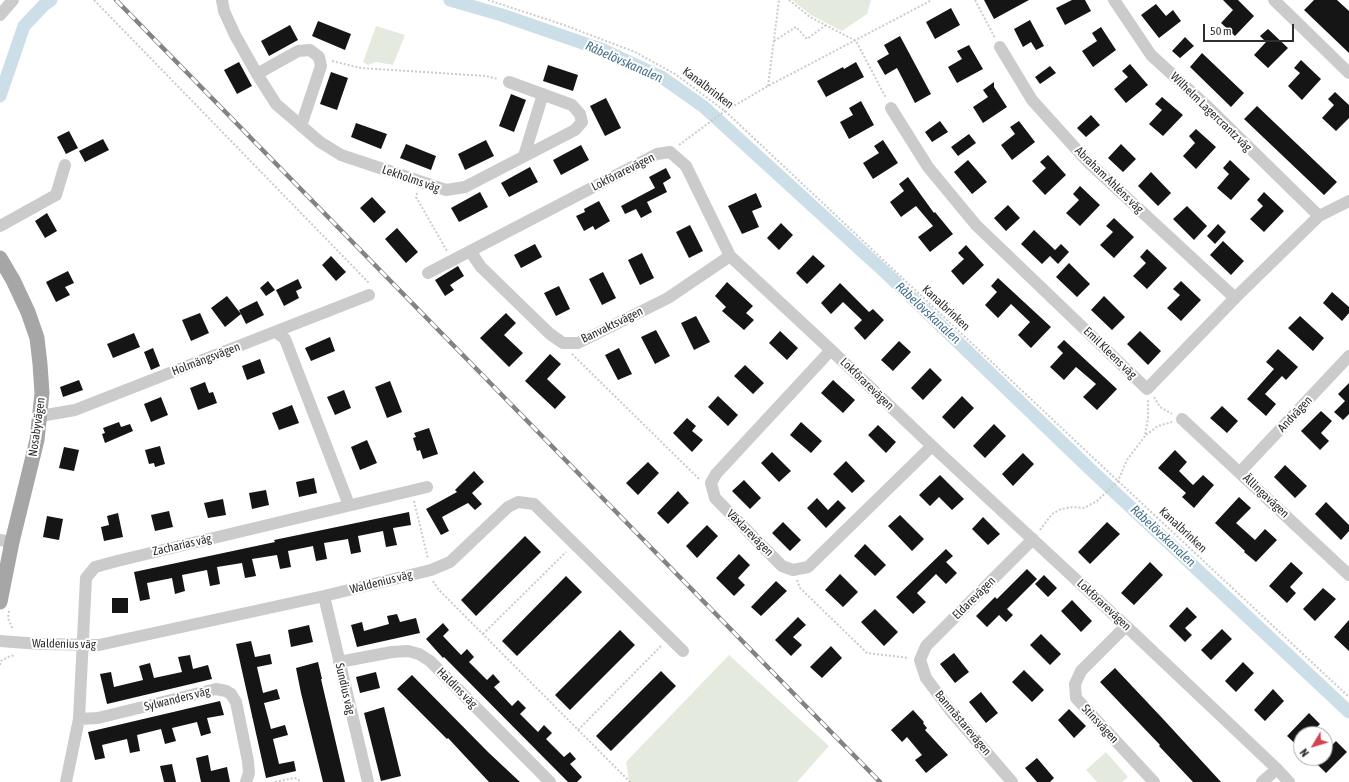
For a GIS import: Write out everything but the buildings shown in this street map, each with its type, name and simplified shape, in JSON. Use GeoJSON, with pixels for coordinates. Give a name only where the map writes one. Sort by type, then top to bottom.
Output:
{"type":"FeatureCollection","features":[{"type":"Feature","properties":{"kind":"main road","name":"Nosabyvägen"},"geometry":{"type":"LineString","coordinates":[[0,258],[13,280],[28,312],[37,338],[41,386],[40,416],[37,440],[31,469],[6,541],[0,602]]}},
{"type":"Feature","properties":{"kind":"street"},"geometry":{"type":"LineString","coordinates":[[0,15],[13,0]]}},
{"type":"Feature","properties":{"kind":"street","name":"Lekholms väg"},"geometry":{"type":"LineString","coordinates":[[222,0],[224,12],[234,35],[257,74],[276,104],[301,126],[320,142],[341,155],[446,190],[465,187],[575,130],[582,122],[580,114],[572,105],[509,82]]}},
{"type":"Feature","properties":{"kind":"street","name":"Wilhelm Lagercrantz väg"},"geometry":{"type":"LineString","coordinates":[[1114,0],[1151,55],[1211,110],[1319,216]]}},
{"type":"Feature","properties":{"kind":"street"},"geometry":{"type":"LineString","coordinates":[[1274,0],[1349,74]]}},
{"type":"Feature","properties":{"kind":"street","name":"Abraham Ahléns väg"},"geometry":{"type":"LineString","coordinates":[[1000,47],[1032,100],[1087,161],[1235,298]]}},
{"type":"Feature","properties":{"kind":"street"},"geometry":{"type":"LineString","coordinates":[[257,74],[298,51],[310,50],[319,57],[321,66],[301,126]]}},
{"type":"Feature","properties":{"kind":"street"},"geometry":{"type":"LineString","coordinates":[[524,156],[543,94]]}},
{"type":"Feature","properties":{"kind":"street","name":"Emil Kleens väg"},"geometry":{"type":"LineString","coordinates":[[891,108],[928,167],[976,225],[1147,389],[1235,298],[1319,216],[1349,201]]}},
{"type":"Feature","properties":{"kind":"street","name":"Lokförarevägen"},"geometry":{"type":"LineString","coordinates":[[428,273],[657,154],[670,152],[686,166],[730,256],[1126,626],[1289,782]]}},
{"type":"Feature","properties":{"kind":"street"},"geometry":{"type":"LineString","coordinates":[[0,226],[56,196],[65,165]]}},
{"type":"Feature","properties":{"kind":"street"},"geometry":{"type":"LineString","coordinates":[[470,252],[481,267],[550,334],[563,344]]}},
{"type":"Feature","properties":{"kind":"street","name":"Banvaktsvägen"},"geometry":{"type":"LineString","coordinates":[[563,344],[578,343],[668,298],[730,256]]}},
{"type":"Feature","properties":{"kind":"street","name":"Holmängsvägen"},"geometry":{"type":"LineString","coordinates":[[40,416],[75,410],[369,295]]}},
{"type":"Feature","properties":{"kind":"street"},"geometry":{"type":"LineString","coordinates":[[276,332],[285,339],[349,505]]}},
{"type":"Feature","properties":{"kind":"street"},"geometry":{"type":"LineString","coordinates":[[711,483],[716,474],[831,350]]}},
{"type":"Feature","properties":{"kind":"street","name":"Andvägen"},"geometry":{"type":"LineString","coordinates":[[1240,472],[1349,356]]}},
{"type":"Feature","properties":{"kind":"street","name":"Ällingavägen"},"geometry":{"type":"LineString","coordinates":[[1182,419],[1349,575]]}},
{"type":"Feature","properties":{"kind":"street"},"geometry":{"type":"LineString","coordinates":[[793,570],[808,567],[932,446]]}},
{"type":"Feature","properties":{"kind":"street","name":"Växlarevägen"},"geometry":{"type":"LineString","coordinates":[[711,483],[715,498],[782,566],[793,570]]}},
{"type":"Feature","properties":{"kind":"street","name":"Zacharias väg"},"geometry":{"type":"LineString","coordinates":[[82,645],[86,578],[95,567],[116,560],[427,487]]}},
{"type":"Feature","properties":{"kind":"street","name":"Waldenius väg"},"geometry":{"type":"LineString","coordinates":[[0,641],[40,644],[99,645],[324,596],[431,570],[450,562],[508,507],[518,502],[534,504],[683,651]]}},
{"type":"Feature","properties":{"kind":"street","name":"Eldarevägen"},"geometry":{"type":"LineString","coordinates":[[920,660],[926,646],[1033,539]]}},
{"type":"Feature","properties":{"kind":"street","name":"Sundius väg"},"geometry":{"type":"LineString","coordinates":[[324,596],[368,782]]}},
{"type":"Feature","properties":{"kind":"street","name":"Stinsvägen"},"geometry":{"type":"LineString","coordinates":[[1126,626],[1081,671],[1076,684],[1076,698],[1154,782]]}},
{"type":"Feature","properties":{"kind":"street"},"geometry":{"type":"LineString","coordinates":[[66,782],[79,719],[82,645]]}},
{"type":"Feature","properties":{"kind":"street","name":"Haldins väg"},"geometry":{"type":"LineString","coordinates":[[339,662],[392,652],[408,651],[419,654],[430,661],[550,782]]}},
{"type":"Feature","properties":{"kind":"street","name":"Banmästarevägen"},"geometry":{"type":"LineString","coordinates":[[920,660],[926,678],[950,710],[1012,782]]}},
{"type":"Feature","properties":{"kind":"street","name":"Sylwanders väg"},"geometry":{"type":"LineString","coordinates":[[79,719],[98,718],[216,689],[226,690],[231,694],[236,702],[248,761],[249,773],[246,782]]}},
{"type":"Feature","properties":{"kind":"street"},"geometry":{"type":"LineString","coordinates":[[1262,782],[1277,769]]}},
{"type":"Feature","properties":{"kind":"path"},"geometry":{"type":"LineString","coordinates":[[94,0],[256,168],[365,278],[370,284],[369,295]]}},
{"type":"Feature","properties":{"kind":"path","name":"Kanalbrinken"},"geometry":{"type":"LineString","coordinates":[[488,0],[564,25],[635,52],[675,74],[725,111],[1349,697]]}},
{"type":"Feature","properties":{"kind":"path"},"geometry":{"type":"LineString","coordinates":[[768,86],[780,0]]}},
{"type":"Feature","properties":{"kind":"path"},"geometry":{"type":"LineString","coordinates":[[789,0],[810,17],[856,41],[891,108]]}},
{"type":"Feature","properties":{"kind":"path"},"geometry":{"type":"LineString","coordinates":[[670,152],[725,111],[768,86],[932,0]]}},
{"type":"Feature","properties":{"kind":"path"},"geometry":{"type":"LineString","coordinates":[[975,0],[1000,47]]}},
{"type":"Feature","properties":{"kind":"path"},"geometry":{"type":"LineString","coordinates":[[774,41],[796,27],[807,39],[826,25]]}},
{"type":"Feature","properties":{"kind":"path"},"geometry":{"type":"LineString","coordinates":[[319,57],[361,68],[486,76],[509,82]]}},
{"type":"Feature","properties":{"kind":"path"},"geometry":{"type":"LineString","coordinates":[[419,182],[416,197],[452,260]]}},
{"type":"Feature","properties":{"kind":"path"},"geometry":{"type":"LineString","coordinates":[[563,344],[579,362],[698,478],[711,483]]}},
{"type":"Feature","properties":{"kind":"path"},"geometry":{"type":"LineString","coordinates":[[1147,389],[1160,407],[1182,419]]}},
{"type":"Feature","properties":{"kind":"path"},"geometry":{"type":"LineString","coordinates":[[1145,436],[1148,418],[1147,389]]}},
{"type":"Feature","properties":{"kind":"path"},"geometry":{"type":"LineString","coordinates":[[1033,539],[1052,514],[1061,509],[1074,507],[1084,508],[1097,501],[1118,481],[1127,460],[1145,436],[1158,426],[1182,419]]}},
{"type":"Feature","properties":{"kind":"path"},"geometry":{"type":"LineString","coordinates":[[412,490],[433,581],[438,589],[630,782]]}},
{"type":"Feature","properties":{"kind":"path"},"geometry":{"type":"LineString","coordinates":[[483,634],[489,626],[574,544]]}},
{"type":"Feature","properties":{"kind":"path"},"geometry":{"type":"LineString","coordinates":[[793,570],[800,588],[867,653],[920,660]]}},
{"type":"Feature","properties":{"kind":"path"},"geometry":{"type":"LineString","coordinates":[[578,730],[669,638]]}},
{"type":"Feature","properties":{"kind":"path"},"geometry":{"type":"LineString","coordinates":[[275,782],[294,778],[298,779],[300,782]]}},
{"type":"Feature","properties":{"kind":"shaded area"},"geometry":{"type":"Polygon","coordinates":[[[792,0],[871,0],[867,14],[842,31],[811,15],[792,0]]]}},
{"type":"Feature","properties":{"kind":"shaded area"},"geometry":{"type":"Polygon","coordinates":[[[376,26],[405,35],[393,65],[376,62],[368,65],[363,62],[376,26]]]}},
{"type":"Feature","properties":{"kind":"shaded area"},"geometry":{"type":"Polygon","coordinates":[[[729,655],[829,746],[797,782],[629,782],[626,762],[729,655]]]}},
{"type":"Feature","properties":{"kind":"shaded area"},"geometry":{"type":"Polygon","coordinates":[[[1106,752],[1128,777],[1122,782],[1097,782],[1086,770],[1106,752]]]}},
{"type":"Feature","properties":{"kind":"waterway","name":"Råbelövskanalen"},"geometry":{"type":"LineString","coordinates":[[0,96],[24,26],[44,5],[51,0]]}},
{"type":"Feature","properties":{"kind":"waterway","name":"Råbelövskanalen"},"geometry":{"type":"LineString","coordinates":[[450,0],[502,15],[603,50],[663,78],[704,107],[887,274],[1090,469],[1349,712]]}},
{"type":"Feature","properties":{"kind":"railway"},"geometry":{"type":"LineString","coordinates":[[116,0],[880,782]]}}]}
